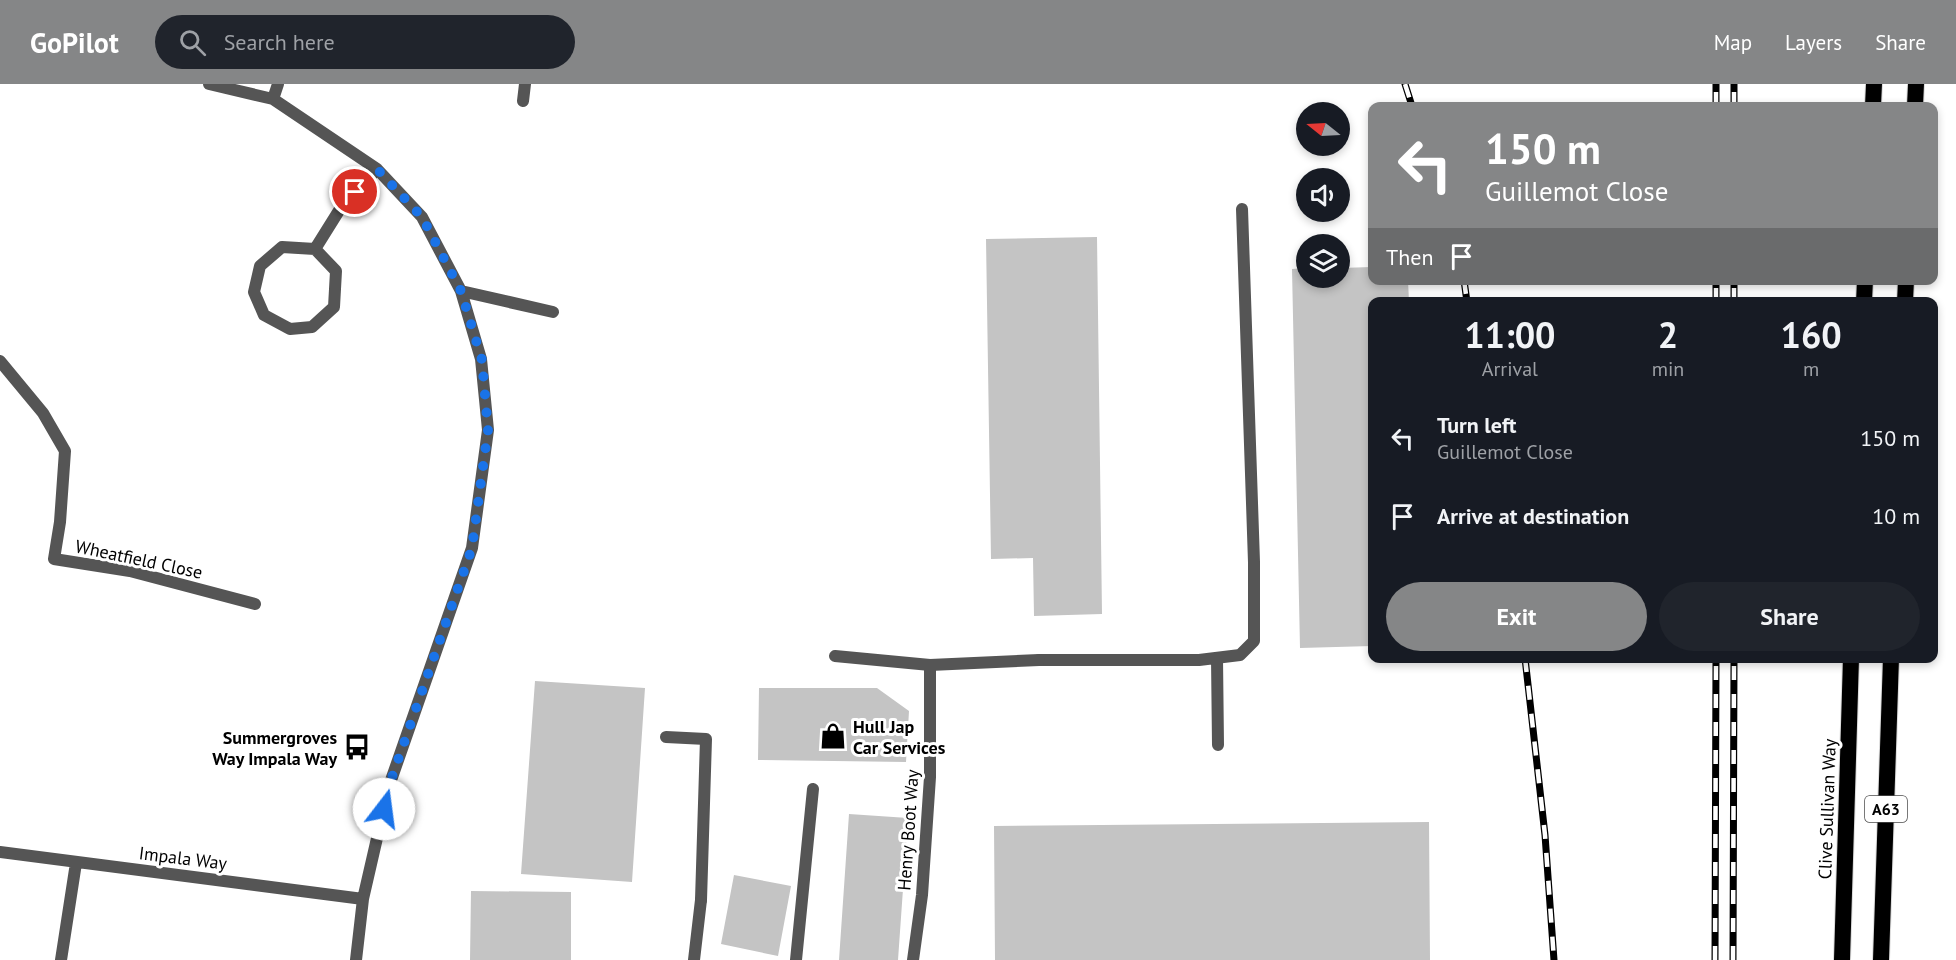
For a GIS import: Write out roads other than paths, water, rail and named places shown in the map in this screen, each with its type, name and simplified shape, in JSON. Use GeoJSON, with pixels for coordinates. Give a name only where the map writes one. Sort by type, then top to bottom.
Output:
{"type":"FeatureCollection","features":[{"type":"Feature","properties":{"kind":"highway"},"geometry":{"type":"LineString","coordinates":[[1873,102],[1874,84]]}},
{"type":"Feature","properties":{"kind":"highway"},"geometry":{"type":"LineString","coordinates":[[1915,102],[1916,84]]}},
{"type":"Feature","properties":{"kind":"highway","name":"Clive Sullivan Way"},"geometry":{"type":"LineString","coordinates":[[1842,960],[1851,663]]}},
{"type":"Feature","properties":{"kind":"highway","name":"A63"},"geometry":{"type":"LineString","coordinates":[[1881,960],[1891,663]]}},
{"type":"Feature","properties":{"kind":"street"},"geometry":{"type":"LineString","coordinates":[[209,84],[273,99],[377,169],[422,217],[461,291],[482,360],[488,430],[472,548],[389,786],[363,899],[356,960]]}},
{"type":"Feature","properties":{"kind":"street"},"geometry":{"type":"LineString","coordinates":[[273,99],[278,84]]}},
{"type":"Feature","properties":{"kind":"street"},"geometry":{"type":"LineString","coordinates":[[523,101],[525,84]]}},
{"type":"Feature","properties":{"kind":"street"},"geometry":{"type":"LineString","coordinates":[[315,249],[340,209],[377,169]]}},
{"type":"Feature","properties":{"kind":"street"},"geometry":{"type":"LineString","coordinates":[[836,656],[930,665],[1039,660],[1199,660],[1240,655],[1254,641],[1242,209]]}},
{"type":"Feature","properties":{"kind":"street"},"geometry":{"type":"LineString","coordinates":[[282,247],[315,249],[336,270],[334,307],[312,327],[290,329],[264,315],[254,292],[260,266],[282,247]]}},
{"type":"Feature","properties":{"kind":"street"},"geometry":{"type":"LineString","coordinates":[[461,291],[553,312]]}},
{"type":"Feature","properties":{"kind":"street","name":"Wheatfield Close"},"geometry":{"type":"LineString","coordinates":[[0,361],[43,413],[65,451],[60,522],[54,559],[130,571],[255,604]]}},
{"type":"Feature","properties":{"kind":"street"},"geometry":{"type":"LineString","coordinates":[[1217,658],[1218,745]]}},
{"type":"Feature","properties":{"kind":"street","name":"Henry Boot Way"},"geometry":{"type":"LineString","coordinates":[[913,960],[922,896],[930,777],[930,665]]}},
{"type":"Feature","properties":{"kind":"street"},"geometry":{"type":"LineString","coordinates":[[666,737],[706,739],[701,900],[694,960]]}},
{"type":"Feature","properties":{"kind":"street"},"geometry":{"type":"LineString","coordinates":[[796,960],[813,789]]}},
{"type":"Feature","properties":{"kind":"street","name":"Impala Way"},"geometry":{"type":"LineString","coordinates":[[0,852],[363,899]]}},
{"type":"Feature","properties":{"kind":"street"},"geometry":{"type":"LineString","coordinates":[[61,960],[76,863]]}},
{"type":"Feature","properties":{"kind":"railway"},"geometry":{"type":"LineString","coordinates":[[1405,84],[1411,102]]}},
{"type":"Feature","properties":{"kind":"railway"},"geometry":{"type":"LineString","coordinates":[[1716,84],[1716,102]]}},
{"type":"Feature","properties":{"kind":"railway"},"geometry":{"type":"LineString","coordinates":[[1734,84],[1734,102]]}},
{"type":"Feature","properties":{"kind":"railway"},"geometry":{"type":"LineString","coordinates":[[1465,285],[1466,297]]}},
{"type":"Feature","properties":{"kind":"railway"},"geometry":{"type":"LineString","coordinates":[[1716,285],[1716,297]]}},
{"type":"Feature","properties":{"kind":"railway"},"geometry":{"type":"LineString","coordinates":[[1734,285],[1734,297]]}},
{"type":"Feature","properties":{"kind":"railway"},"geometry":{"type":"LineString","coordinates":[[1526,663],[1545,835],[1554,960]]}},
{"type":"Feature","properties":{"kind":"railway"},"geometry":{"type":"LineString","coordinates":[[1715,960],[1716,663]]}},
{"type":"Feature","properties":{"kind":"railway"},"geometry":{"type":"LineString","coordinates":[[1733,960],[1734,663]]}},
{"type":"Feature","properties":{"kind":"place","name":"Hull Jap Car Services"},"geometry":{"type":"Point","coordinates":[833,736]}},
{"type":"Feature","properties":{"kind":"place","name":"Summergroves Way Impala Way"},"geometry":{"type":"Point","coordinates":[357,747]}}]}
